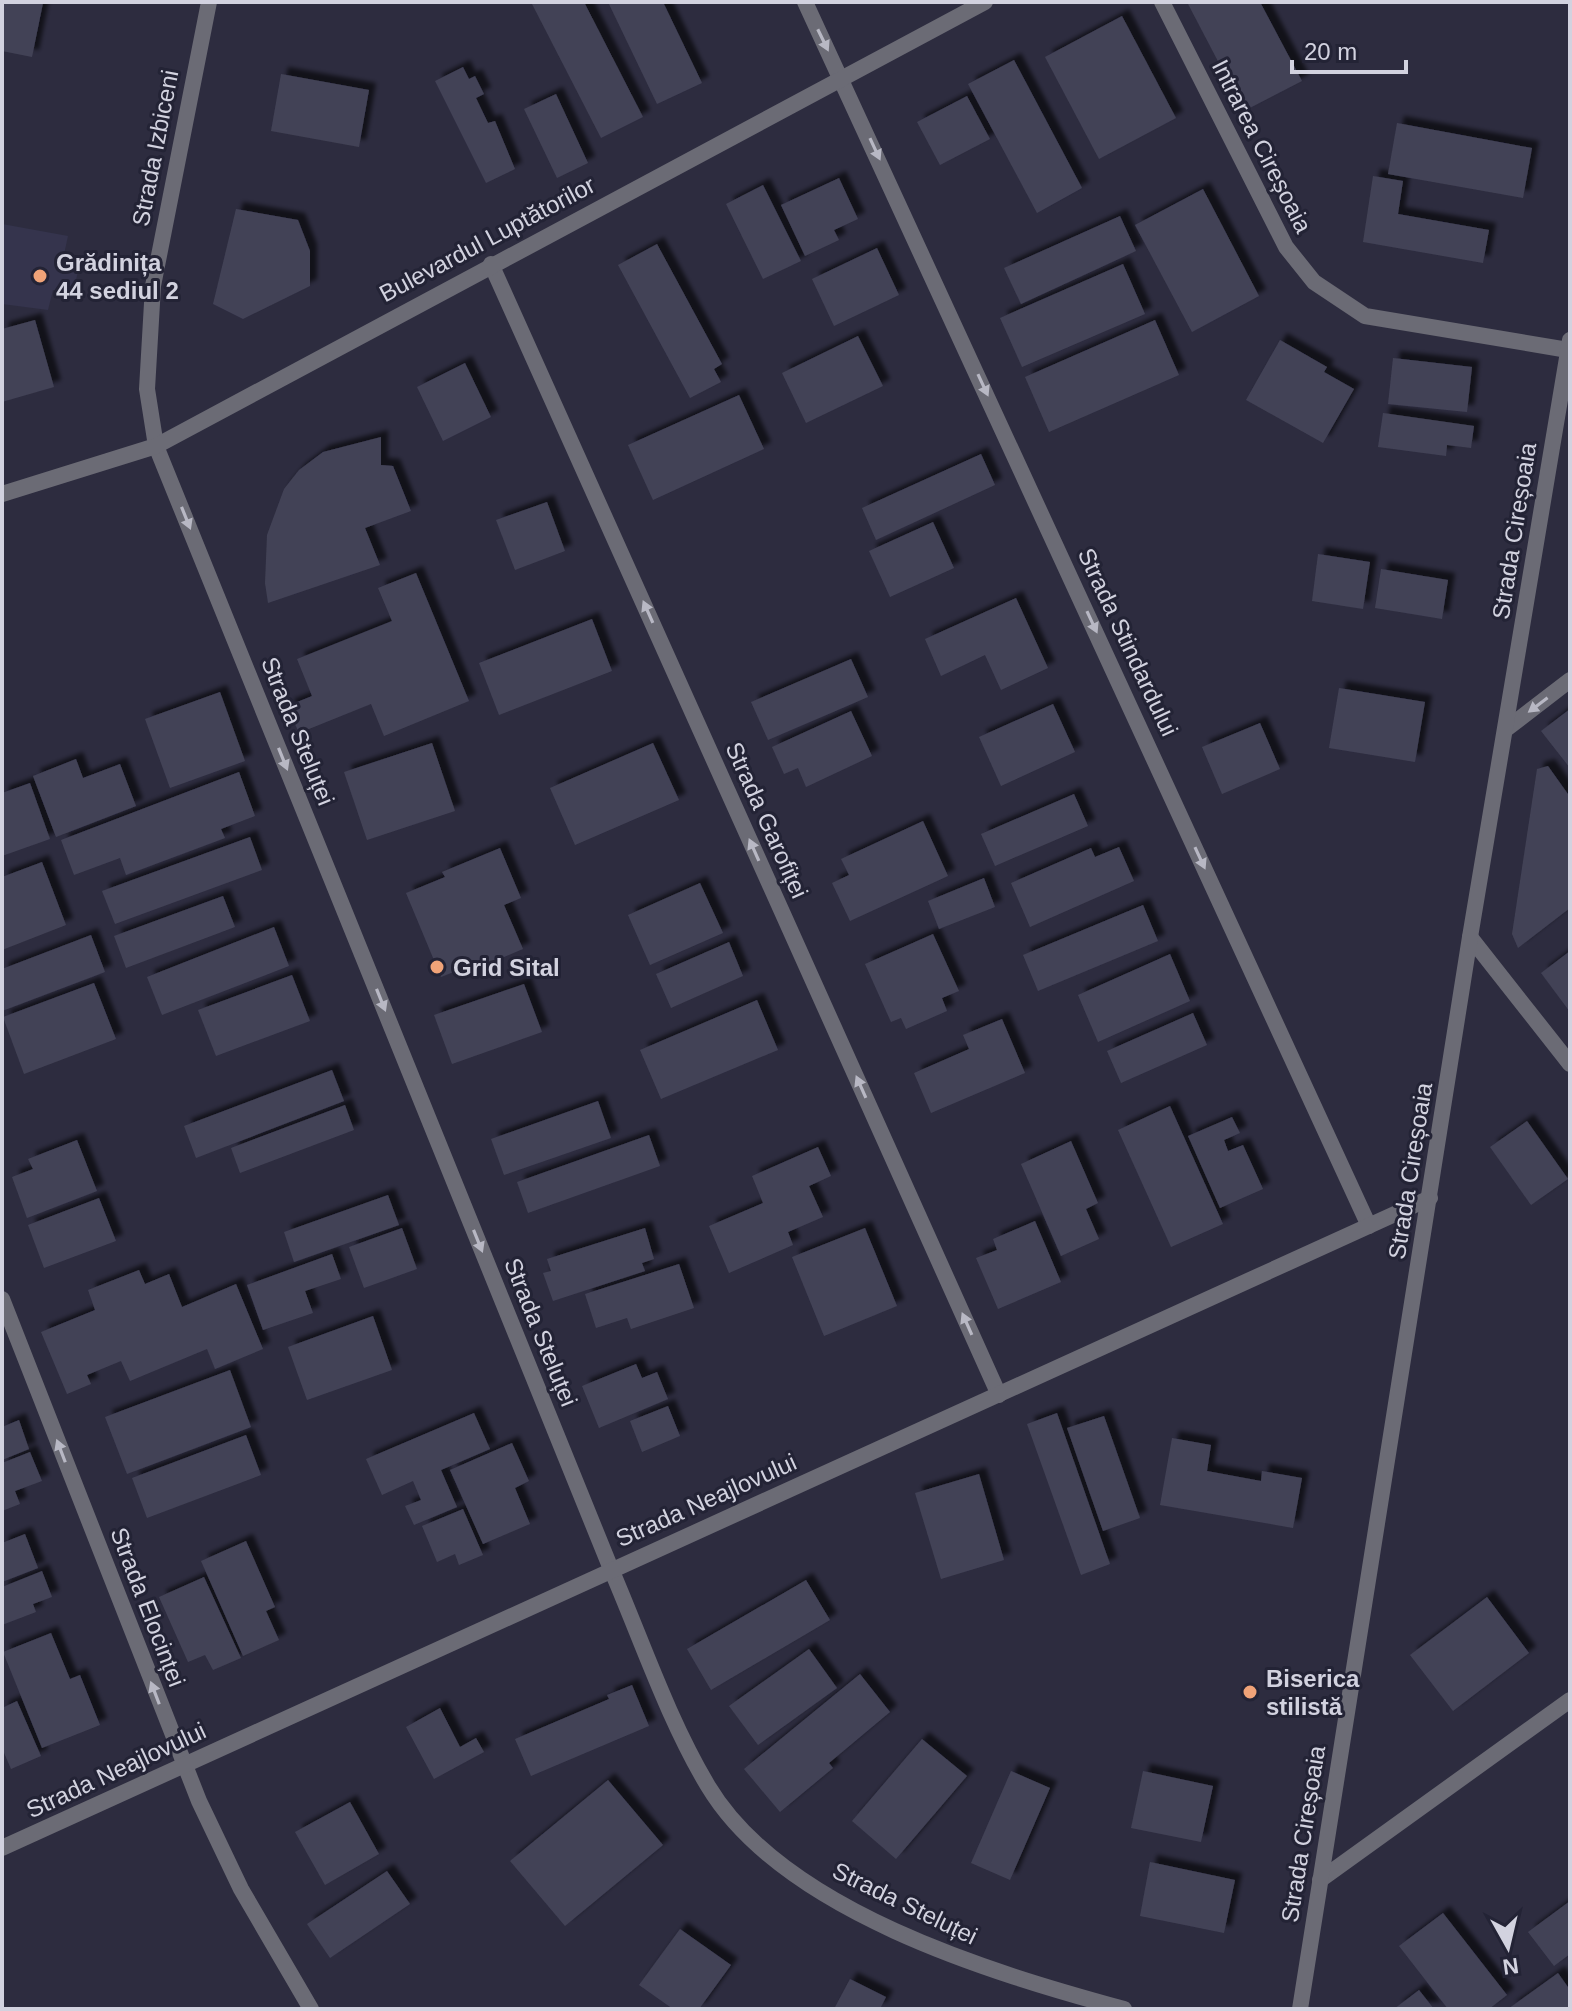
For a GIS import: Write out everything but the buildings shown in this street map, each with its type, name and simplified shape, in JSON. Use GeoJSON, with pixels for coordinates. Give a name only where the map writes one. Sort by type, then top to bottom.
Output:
{"type":"FeatureCollection","features":[{"type":"Feature","properties":{"kind":"street","name":"Strada Izbiceni"},"geometry":{"type":"LineString","coordinates":[[156,446],[147,389],[153,286],[209,2]]}},
{"type":"Feature","properties":{"kind":"street","name":"Strada Stindardului"},"geometry":{"type":"LineString","coordinates":[[805,2],[1369,1226]]}},
{"type":"Feature","properties":{"kind":"street","name":"Bulevardul Luptătorilor"},"geometry":{"type":"LineString","coordinates":[[2,494],[156,446],[985,2]]}},
{"type":"Feature","properties":{"kind":"street","name":"Intrarea Cireșoaia"},"geometry":{"type":"LineString","coordinates":[[1162,2],[1286,247],[1314,282],[1365,316],[1569,345]]}},
{"type":"Feature","properties":{"kind":"street","name":"Strada Garofiței"},"geometry":{"type":"LineString","coordinates":[[491,264],[999,1395]]}},
{"type":"Feature","properties":{"kind":"street","name":"Strada Cireșoaia"},"geometry":{"type":"LineString","coordinates":[[1300,2009],[1470,937],[1569,345]]}},
{"type":"Feature","properties":{"kind":"street","name":"Strada Steluței"},"geometry":{"type":"LineString","coordinates":[[156,446],[611,1569],[684,1741],[709,1788],[739,1826],[780,1863],[851,1909],[970,1963],[1124,2009]]}},
{"type":"Feature","properties":{"kind":"street"},"geometry":{"type":"LineString","coordinates":[[1505,730],[1570,680]]}},
{"type":"Feature","properties":{"kind":"street"},"geometry":{"type":"LineString","coordinates":[[1470,937],[1570,1064]]}},
{"type":"Feature","properties":{"kind":"street","name":"Strada Neajlovului"},"geometry":{"type":"LineString","coordinates":[[2,1848],[1430,1198]]}},
{"type":"Feature","properties":{"kind":"street","name":"Strada Elocinței"},"geometry":{"type":"LineString","coordinates":[[2,1299],[184,1766],[241,1889],[311,2009]]}},
{"type":"Feature","properties":{"kind":"street"},"geometry":{"type":"LineString","coordinates":[[1320,1880],[1570,1700]]}},
{"type":"Feature","properties":{"kind":"shaded area","name":"Grădinița 44 sediul 2"},"geometry":{"type":"Polygon","coordinates":[[[2,224],[68,236],[63,259],[80,262],[73,294],[53,290],[48,310],[2,304],[2,224]]]}},
{"type":"Feature","properties":{"kind":"place","name":"Grădinița 44 sediul 2"},"geometry":{"type":"Point","coordinates":[40,276]}},
{"type":"Feature","properties":{"kind":"place","name":"Grid Sital"},"geometry":{"type":"Point","coordinates":[437,967]}},
{"type":"Feature","properties":{"kind":"place","name":"Biserica stilistă"},"geometry":{"type":"Point","coordinates":[1250,1692]}}]}
